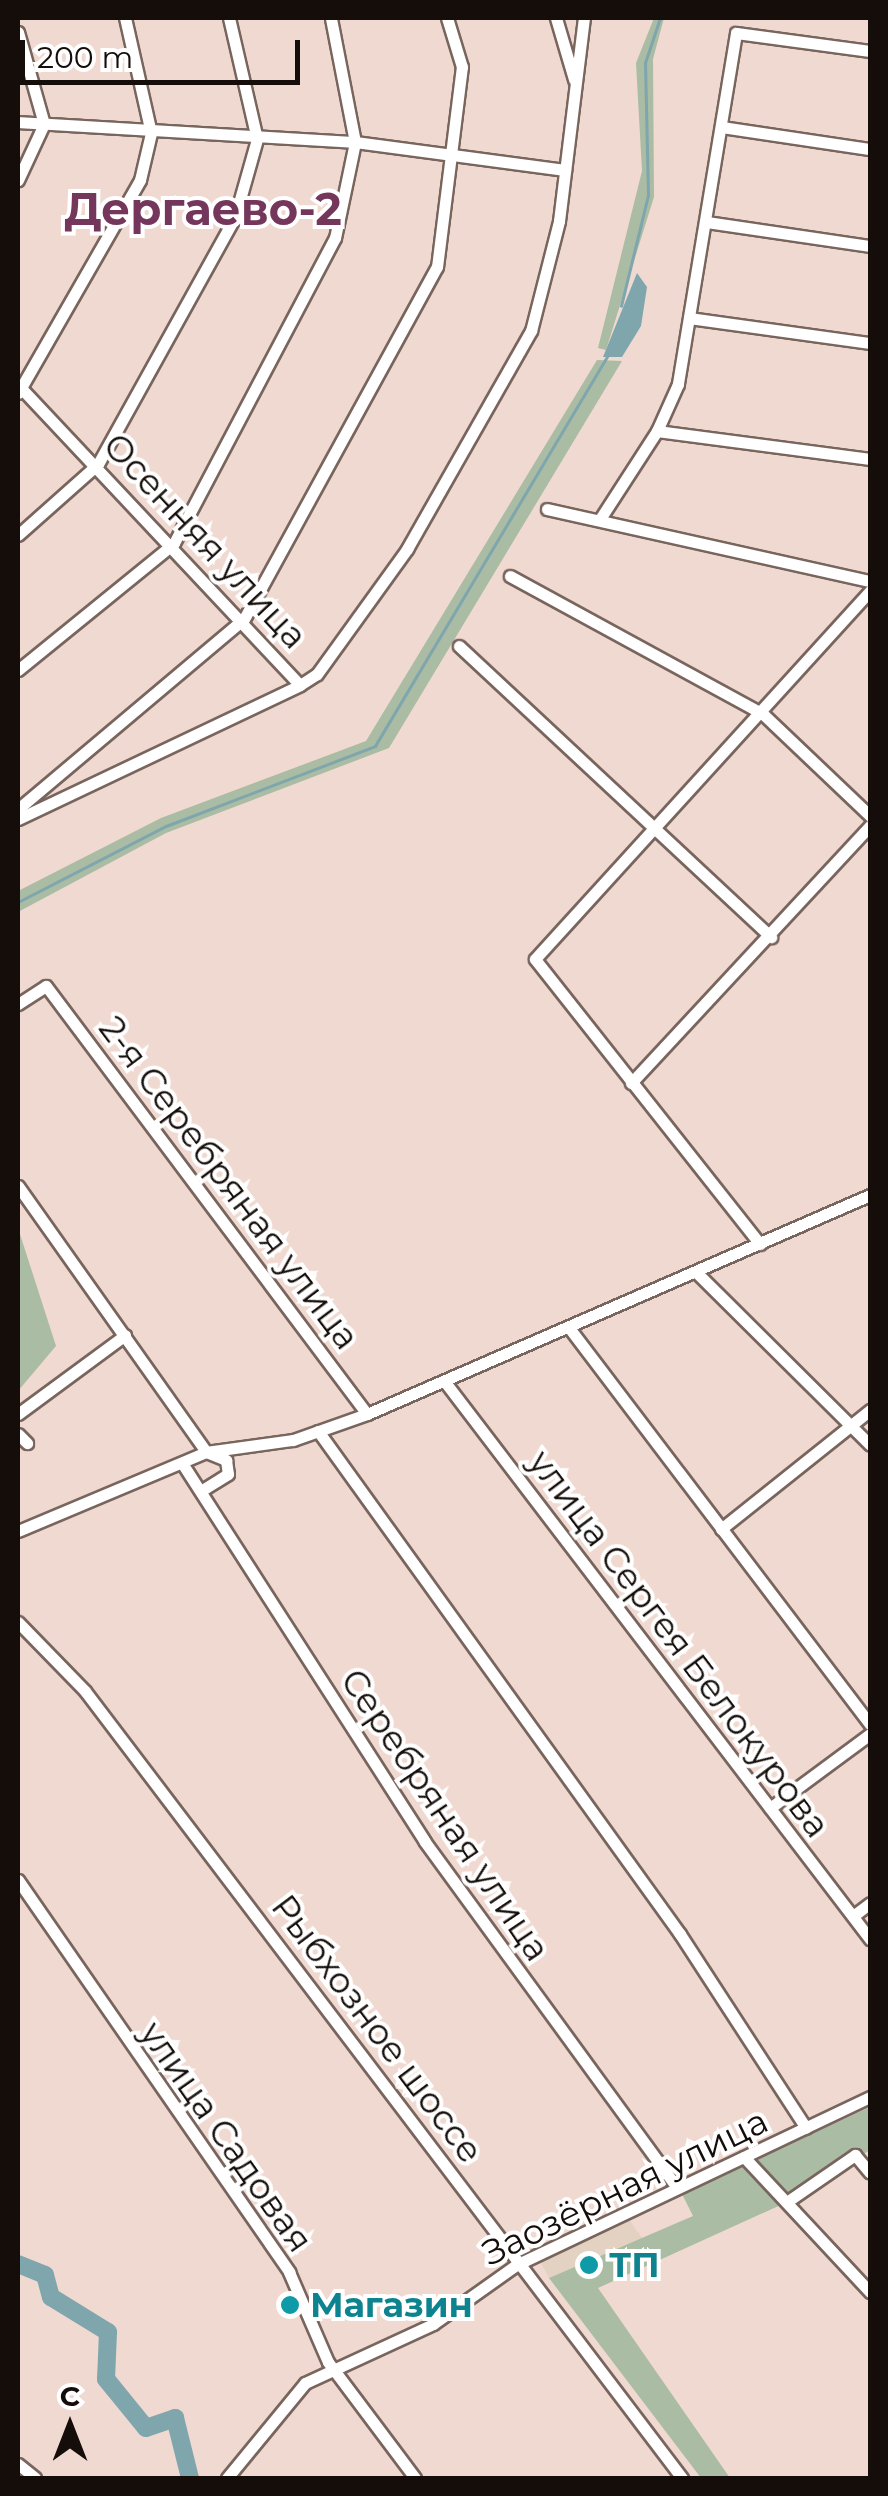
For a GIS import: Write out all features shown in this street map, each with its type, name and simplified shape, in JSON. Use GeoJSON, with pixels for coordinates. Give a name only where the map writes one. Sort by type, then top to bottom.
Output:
{"type":"FeatureCollection","features":[{"type":"Feature","properties":{"kind":"street"},"geometry":{"type":"LineString","coordinates":[[20,391],[140,180],[151,133],[125,18]]}},
{"type":"Feature","properties":{"kind":"street"},"geometry":{"type":"LineString","coordinates":[[18,536],[98,464],[236,217],[257,139],[228,18]]}},
{"type":"Feature","properties":{"kind":"street"},"geometry":{"type":"LineString","coordinates":[[18,670],[174,542],[335,238],[355,142],[331,18]]}},
{"type":"Feature","properties":{"kind":"street"},"geometry":{"type":"LineString","coordinates":[[18,809],[244,619],[437,267],[456,157],[462,68],[446,18]]}},
{"type":"Feature","properties":{"kind":"street"},"geometry":{"type":"LineString","coordinates":[[556,18],[576,84]]}},
{"type":"Feature","properties":{"kind":"street","name":"Осенняя улица"},"geometry":{"type":"LineString","coordinates":[[20,391],[174,542],[300,685],[407,549],[531,330],[565,170],[584,18]]}},
{"type":"Feature","properties":{"kind":"street"},"geometry":{"type":"LineString","coordinates":[[18,32],[44,124],[18,180]]}},
{"type":"Feature","properties":{"kind":"street"},"geometry":{"type":"LineString","coordinates":[[600,519],[657,431],[678,384],[708,222],[736,34],[870,51]]}},
{"type":"Feature","properties":{"kind":"street"},"geometry":{"type":"LineString","coordinates":[[18,122],[151,133],[355,142],[565,170]]}},
{"type":"Feature","properties":{"kind":"street"},"geometry":{"type":"LineString","coordinates":[[722,127],[870,149]]}},
{"type":"Feature","properties":{"kind":"street"},"geometry":{"type":"LineString","coordinates":[[708,222],[870,246]]}},
{"type":"Feature","properties":{"kind":"street"},"geometry":{"type":"LineString","coordinates":[[689,318],[870,344]]}},
{"type":"Feature","properties":{"kind":"street"},"geometry":{"type":"LineString","coordinates":[[657,431],[870,459]]}},
{"type":"Feature","properties":{"kind":"street"},"geometry":{"type":"LineString","coordinates":[[547,509],[870,581]]}},
{"type":"Feature","properties":{"kind":"street"},"geometry":{"type":"LineString","coordinates":[[510,576],[763,714],[870,816]]}},
{"type":"Feature","properties":{"kind":"street"},"geometry":{"type":"LineString","coordinates":[[760,1244],[535,958],[763,714],[870,591]]}},
{"type":"Feature","properties":{"kind":"street"},"geometry":{"type":"LineString","coordinates":[[459,646],[770,938]]}},
{"type":"Feature","properties":{"kind":"street"},"geometry":{"type":"LineString","coordinates":[[18,819],[300,685]]}},
{"type":"Feature","properties":{"kind":"street"},"geometry":{"type":"LineString","coordinates":[[631,1083],[770,938],[870,826]]}},
{"type":"Feature","properties":{"kind":"street","name":"2-я Серебряная улица"},"geometry":{"type":"LineString","coordinates":[[18,1004],[46,986],[368,1414]]}},
{"type":"Feature","properties":{"kind":"street"},"geometry":{"type":"LineString","coordinates":[[18,1186],[206,1452],[229,1468],[201,1492]]}},
{"type":"Feature","properties":{"kind":"street"},"geometry":{"type":"LineString","coordinates":[[18,1531],[206,1452],[318,1432],[368,1414],[870,1195]]}},
{"type":"Feature","properties":{"kind":"street"},"geometry":{"type":"LineString","coordinates":[[696,1272],[870,1445]]}},
{"type":"Feature","properties":{"kind":"street"},"geometry":{"type":"LineString","coordinates":[[570,1329],[870,1724]]}},
{"type":"Feature","properties":{"kind":"street"},"geometry":{"type":"LineString","coordinates":[[18,1414],[125,1335]]}},
{"type":"Feature","properties":{"kind":"street","name":"улица Сергея Белокурова"},"geometry":{"type":"LineString","coordinates":[[445,1382],[870,1939]]}},
{"type":"Feature","properties":{"kind":"street"},"geometry":{"type":"LineString","coordinates":[[722,1530],[870,1410]]}},
{"type":"Feature","properties":{"kind":"street"},"geometry":{"type":"LineString","coordinates":[[318,1432],[680,1934],[806,2128]]}},
{"type":"Feature","properties":{"kind":"street","name":"Серебряная улица"},"geometry":{"type":"LineString","coordinates":[[182,1463],[425,1842],[677,2187]]}},
{"type":"Feature","properties":{"kind":"street","name":"Рыбхозное шоссе"},"geometry":{"type":"LineString","coordinates":[[18,1622],[96,1706],[682,2478]]}},
{"type":"Feature","properties":{"kind":"street"},"geometry":{"type":"LineString","coordinates":[[770,1808],[870,1734]]}},
{"type":"Feature","properties":{"kind":"street","name":"улица Садовая"},"geometry":{"type":"LineString","coordinates":[[18,1880],[289,2272],[338,2374],[414,2478]]}},
{"type":"Feature","properties":{"kind":"street"},"geometry":{"type":"LineString","coordinates":[[853,1916],[870,1902]]}},
{"type":"Feature","properties":{"kind":"street","name":"Заозёрная улица"},"geometry":{"type":"LineString","coordinates":[[227,2478],[305,2383],[338,2374],[433,2324],[516,2264],[870,2097]]}},
{"type":"Feature","properties":{"kind":"street"},"geometry":{"type":"LineString","coordinates":[[791,2199],[855,2155],[870,2173]]}},
{"type":"Feature","properties":{"kind":"street"},"geometry":{"type":"LineString","coordinates":[[744,2157],[791,2199],[870,2292]]}},
{"type":"Feature","properties":{"kind":"street"},"geometry":{"type":"LineString","coordinates":[[18,2464],[34,2478]]}},
{"type":"Feature","properties":{"kind":"shaded area"},"geometry":{"type":"Polygon","coordinates":[[[628,2218],[642,2238],[549,2278],[540,2261],[628,2218]]]}},
{"type":"Feature","properties":{"kind":"green space"},"geometry":{"type":"Polygon","coordinates":[[[654,18],[664,18],[653,59],[654,197],[606,350],[598,348],[642,171],[636,63],[654,18]]]}},
{"type":"Feature","properties":{"kind":"green space"},"geometry":{"type":"Polygon","coordinates":[[[597,360],[622,361],[389,748],[166,833],[18,912],[18,891],[161,818],[366,741],[597,360]]]}},
{"type":"Feature","properties":{"kind":"green space"},"geometry":{"type":"Polygon","coordinates":[[[18,1228],[56,1346],[18,1391],[18,1228]]]}},
{"type":"Feature","properties":{"kind":"green space"},"geometry":{"type":"Polygon","coordinates":[[[870,2107],[870,2150],[794,2199],[598,2288],[730,2478],[701,2478],[549,2278],[693,2216],[682,2194],[870,2107]]]}},
{"type":"Feature","properties":{"kind":"water"},"geometry":{"type":"Polygon","coordinates":[[[637,273],[647,287],[641,326],[622,357],[603,357],[637,273]]]}},
{"type":"Feature","properties":{"kind":"waterway"},"geometry":{"type":"LineString","coordinates":[[621,306],[648,195],[645,63],[660,18]]}},
{"type":"Feature","properties":{"kind":"waterway"},"geometry":{"type":"LineString","coordinates":[[18,902],[166,826],[375,746],[607,357]]}},
{"type":"Feature","properties":{"kind":"waterway"},"geometry":{"type":"LineString","coordinates":[[18,2264],[45,2275],[51,2297],[108,2332],[106,2379],[146,2428],[175,2418],[190,2478]]}},
{"type":"Feature","properties":{"kind":"place","name":"ТП"},"geometry":{"type":"Point","coordinates":[589,2265]}},
{"type":"Feature","properties":{"kind":"place","name":"Магазин"},"geometry":{"type":"Point","coordinates":[290,2305]}},
{"type":"Feature","properties":{"kind":"district","name":"Дергаево-2"},"geometry":{"type":"Point","coordinates":[203,209]}}]}
